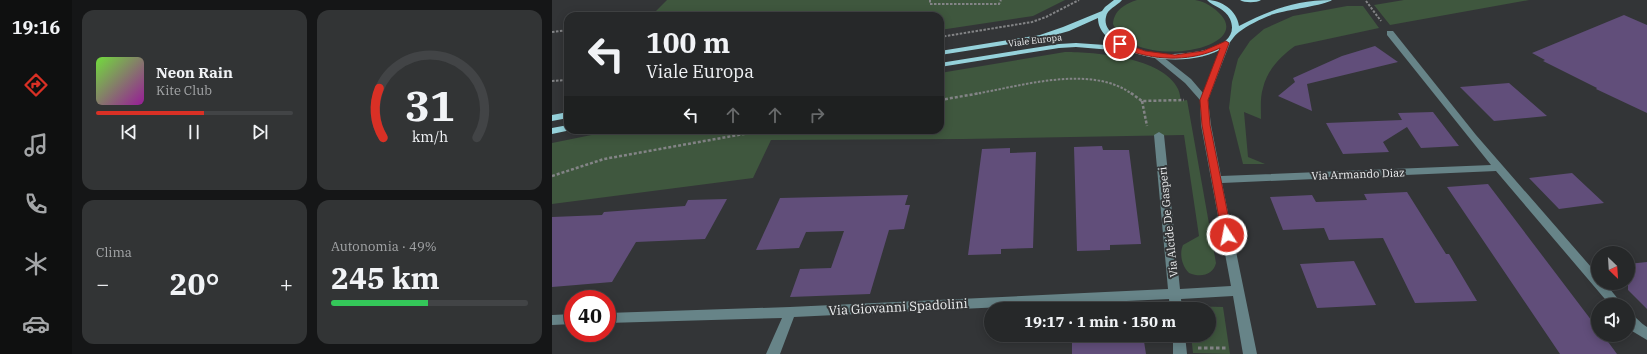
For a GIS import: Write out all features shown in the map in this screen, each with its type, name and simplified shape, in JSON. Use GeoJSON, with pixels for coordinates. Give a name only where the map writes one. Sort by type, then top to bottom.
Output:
{"type":"FeatureCollection","features":[{"type":"Feature","properties":{"kind":"main road","name":"Viale Europa"},"geometry":{"type":"LineString","coordinates":[[944,52],[1041,37],[1066,29],[1104,13],[1111,5],[1119,0]]}},
{"type":"Feature","properties":{"kind":"main road"},"geometry":{"type":"LineString","coordinates":[[1210,0],[1229,12],[1236,25],[1235,31]]}},
{"type":"Feature","properties":{"kind":"main road"},"geometry":{"type":"LineString","coordinates":[[1243,0],[1258,0]]}},
{"type":"Feature","properties":{"kind":"main road","name":"Viale Europa"},"geometry":{"type":"LineString","coordinates":[[944,64],[1059,46],[1097,46],[1134,50],[1155,55],[1175,57],[1195,55],[1213,50],[1226,43],[1235,31],[1270,13],[1291,7],[1329,0]]}},
{"type":"Feature","properties":{"kind":"main road","name":"Viale Europa"},"geometry":{"type":"LineString","coordinates":[[1104,13],[1102,26],[1106,33],[1120,44],[1134,50]]}},
{"type":"Feature","properties":{"kind":"main road"},"geometry":{"type":"LineString","coordinates":[[552,118],[564,116]]}},
{"type":"Feature","properties":{"kind":"main road"},"geometry":{"type":"LineString","coordinates":[[552,131],[564,129]]}},
{"type":"Feature","properties":{"kind":"street"},"geometry":{"type":"LineString","coordinates":[[1390,33],[1425,80],[1611,298]]}},
{"type":"Feature","properties":{"kind":"street"},"geometry":{"type":"LineString","coordinates":[[1226,43],[1204,100],[1206,125],[1250,354]]}},
{"type":"Feature","properties":{"kind":"street"},"geometry":{"type":"LineString","coordinates":[[1155,55],[1188,81],[1204,100]]}},
{"type":"Feature","properties":{"kind":"street","name":"Via Alcide De Gasperi"},"geometry":{"type":"LineString","coordinates":[[1158,135],[1176,302]]}},
{"type":"Feature","properties":{"kind":"street","name":"Via Armando Diaz"},"geometry":{"type":"LineString","coordinates":[[1216,180],[1499,168]]}},
{"type":"Feature","properties":{"kind":"street","name":"Via Giovanni Spadolini"},"geometry":{"type":"LineString","coordinates":[[616,318],[790,312],[1237,291]]}},
{"type":"Feature","properties":{"kind":"street"},"geometry":{"type":"LineString","coordinates":[[773,354],[790,312]]}},
{"type":"Feature","properties":{"kind":"street"},"geometry":{"type":"LineString","coordinates":[[552,320],[564,319]]}},
{"type":"Feature","properties":{"kind":"street"},"geometry":{"type":"LineString","coordinates":[[1635,327],[1647,334]]}},
{"type":"Feature","properties":{"kind":"path"},"geometry":{"type":"LineString","coordinates":[[930,0],[930,4],[999,4],[1001,0]]}},
{"type":"Feature","properties":{"kind":"path"},"geometry":{"type":"LineString","coordinates":[[944,36],[1032,22],[1046,17],[1079,0]]}},
{"type":"Feature","properties":{"kind":"path"},"geometry":{"type":"LineString","coordinates":[[1366,1],[1390,33]]}},
{"type":"Feature","properties":{"kind":"path"},"geometry":{"type":"LineString","coordinates":[[552,32],[564,30]]}},
{"type":"Feature","properties":{"kind":"path"},"geometry":{"type":"LineString","coordinates":[[944,99],[1062,79],[1078,78],[1094,79],[1118,85],[1142,101],[1204,100]]}},
{"type":"Feature","properties":{"kind":"path"},"geometry":{"type":"LineString","coordinates":[[552,81],[564,80]]}},
{"type":"Feature","properties":{"kind":"path"},"geometry":{"type":"LineString","coordinates":[[1142,101],[1148,135],[1158,135]]}},
{"type":"Feature","properties":{"kind":"path"},"geometry":{"type":"LineString","coordinates":[[552,176],[604,159],[744,134]]}},
{"type":"Feature","properties":{"kind":"path"},"geometry":{"type":"LineString","coordinates":[[1186,351],[1228,348]]}},
{"type":"Feature","properties":{"kind":"green space"},"geometry":{"type":"Polygon","coordinates":[[[667,0],[1065,0],[1033,16],[944,29],[944,12],[655,12],[667,0]]]}},
{"type":"Feature","properties":{"kind":"green space"},"geometry":{"type":"Polygon","coordinates":[[[1137,0],[1195,0],[1202,2],[1213,7],[1219,12],[1226,28],[1220,38],[1206,46],[1186,51],[1164,51],[1142,47],[1124,39],[1113,24],[1115,15],[1121,8],[1128,3],[1137,0]]]}},
{"type":"Feature","properties":{"kind":"green space"},"geometry":{"type":"Polygon","coordinates":[[[1404,0],[1529,0],[1390,25],[1374,5],[1404,0]]]}},
{"type":"Feature","properties":{"kind":"green space"},"geometry":{"type":"Polygon","coordinates":[[[1347,6],[1363,6],[1379,28],[1295,46],[1275,64],[1265,81],[1261,95],[1261,119],[1244,112],[1248,157],[1265,164],[1243,164],[1229,108],[1232,82],[1238,59],[1250,41],[1264,29],[1293,16],[1347,6]]]}},
{"type":"Feature","properties":{"kind":"green space"},"geometry":{"type":"Polygon","coordinates":[[[1065,52],[1078,52],[1127,58],[1144,63],[1170,78],[1178,89],[1181,101],[1187,100],[1216,263],[1212,270],[1209,273],[1202,275],[1189,273],[1182,260],[1181,252],[1183,245],[1199,236],[1184,135],[964,139],[771,140],[753,178],[552,204],[552,143],[596,134],[944,134],[944,72],[1065,52]]]}},
{"type":"Feature","properties":{"kind":"green space"},"geometry":{"type":"Polygon","coordinates":[[[1216,307],[1223,307],[1230,354],[1193,353],[1192,342],[1216,342],[1216,307]]]}},
{"type":"Feature","properties":{"kind":"building"},"geometry":{"type":"Polygon","coordinates":[[[1624,15],[1647,25],[1647,113],[1596,89],[1597,88],[1543,61],[1545,60],[1532,53],[1624,15]]]}},
{"type":"Feature","properties":{"kind":"building"},"geometry":{"type":"Polygon","coordinates":[[[1375,46],[1398,62],[1307,84],[1312,111],[1278,96],[1295,82],[1293,78],[1342,56],[1375,46]]]}},
{"type":"Feature","properties":{"kind":"building"},"geometry":{"type":"Polygon","coordinates":[[[1509,83],[1547,116],[1494,121],[1460,87],[1509,83]]]}},
{"type":"Feature","properties":{"kind":"building"},"geometry":{"type":"Polygon","coordinates":[[[1433,112],[1459,146],[1421,148],[1407,127],[1383,142],[1389,152],[1343,154],[1326,123],[1402,120],[1398,113],[1433,112]]]}},
{"type":"Feature","properties":{"kind":"building"},"geometry":{"type":"Polygon","coordinates":[[[1102,146],[1103,150],[1129,150],[1141,244],[1110,245],[1110,250],[1077,251],[1074,147],[1102,146]]]}},
{"type":"Feature","properties":{"kind":"building"},"geometry":{"type":"Polygon","coordinates":[[[1010,148],[1010,153],[1036,152],[1033,248],[1001,249],[1001,254],[968,255],[982,149],[1010,148]]]}},
{"type":"Feature","properties":{"kind":"building"},"geometry":{"type":"Polygon","coordinates":[[[1572,173],[1604,203],[1559,209],[1529,178],[1572,173]]]}},
{"type":"Feature","properties":{"kind":"building"},"geometry":{"type":"Polygon","coordinates":[[[1488,184],[1591,320],[1591,342],[1608,342],[1617,354],[1560,354],[1447,187],[1488,184]]]}},
{"type":"Feature","properties":{"kind":"building"},"geometry":{"type":"Polygon","coordinates":[[[1407,192],[1446,254],[1449,254],[1477,301],[1415,303],[1383,238],[1329,240],[1324,228],[1283,230],[1270,197],[1312,195],[1316,202],[1367,200],[1364,194],[1407,192]]]}},
{"type":"Feature","properties":{"kind":"building"},"geometry":{"type":"Polygon","coordinates":[[[908,195],[905,205],[910,205],[904,229],[889,230],[870,294],[790,297],[800,269],[831,268],[844,231],[806,232],[799,248],[756,250],[780,198],[908,195]]]}},
{"type":"Feature","properties":{"kind":"building"},"geometry":{"type":"Polygon","coordinates":[[[727,199],[705,239],[636,242],[612,282],[552,287],[552,217],[602,215],[604,212],[685,206],[688,200],[727,199]]]}},
{"type":"Feature","properties":{"kind":"building"},"geometry":{"type":"Polygon","coordinates":[[[1354,261],[1376,305],[1317,308],[1300,264],[1354,261]]]}},
{"type":"Feature","properties":{"kind":"building"},"geometry":{"type":"Polygon","coordinates":[[[1647,262],[1647,309],[1628,290],[1635,290],[1635,263],[1647,262]]]}},
{"type":"Feature","properties":{"kind":"building"},"geometry":{"type":"Polygon","coordinates":[[[1072,342],[1144,342],[1146,354],[1072,354],[1072,342]]]}},
{"type":"Feature","properties":{"kind":"route"},"geometry":{"type":"LineString","coordinates":[[1120,44],[1126,48],[1144,53],[1175,57],[1204,53],[1226,43],[1204,100],[1206,125],[1227,235]]}}]}
